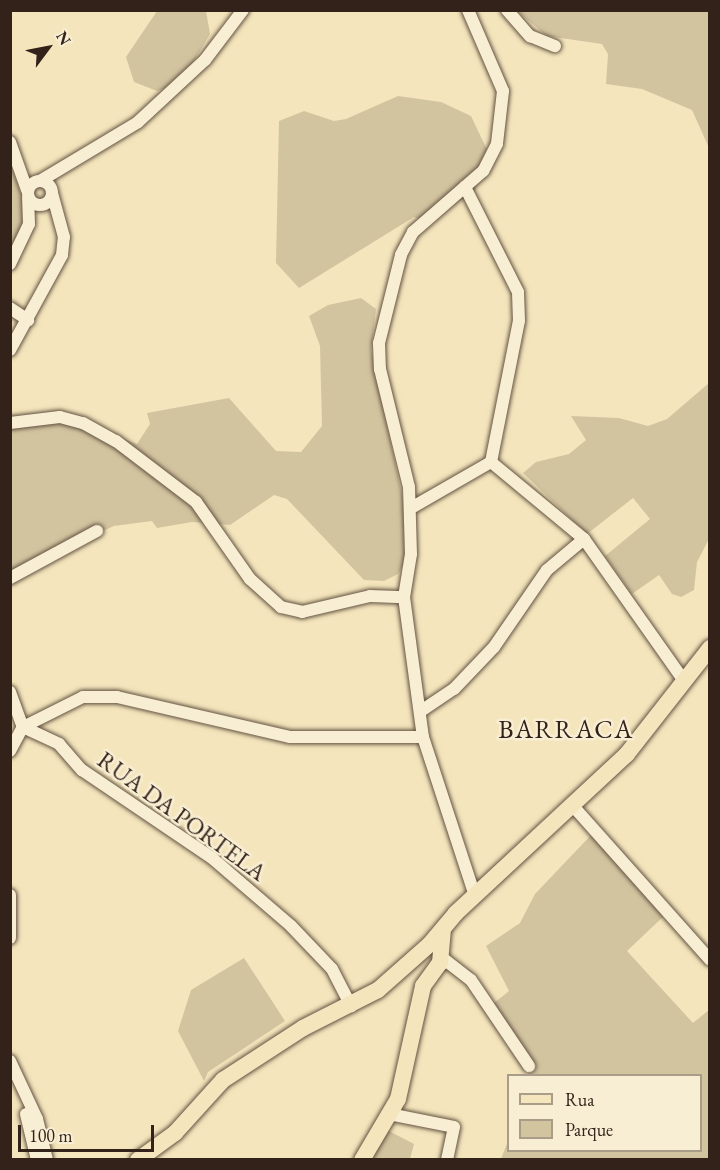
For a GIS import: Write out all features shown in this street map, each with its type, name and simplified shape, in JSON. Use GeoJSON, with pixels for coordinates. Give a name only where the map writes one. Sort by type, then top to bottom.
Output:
{"type":"FeatureCollection","features":[{"type":"Feature","properties":{"kind":"main road"},"geometry":{"type":"LineString","coordinates":[[362,1157],[390,1114],[402,1086],[428,958],[449,921],[627,754],[710,648]]}},
{"type":"Feature","properties":{"kind":"main road"},"geometry":{"type":"LineString","coordinates":[[138,1160],[175,1133],[223,1080],[303,1028],[351,1006],[401,969],[428,958]]}},
{"type":"Feature","properties":{"kind":"street"},"geometry":{"type":"LineString","coordinates":[[28,194],[40,181],[61,173],[138,122],[205,60],[243,10]]}},
{"type":"Feature","properties":{"kind":"street"},"geometry":{"type":"LineString","coordinates":[[507,10],[530,36],[555,46]]}},
{"type":"Feature","properties":{"kind":"street"},"geometry":{"type":"LineString","coordinates":[[471,12],[497,70],[503,118],[483,171],[413,232],[389,293],[379,343],[411,508],[404,597],[423,737],[475,896]]}},
{"type":"Feature","properties":{"kind":"street"},"geometry":{"type":"LineString","coordinates":[[10,142],[28,194],[29,224]]}},
{"type":"Feature","properties":{"kind":"street"},"geometry":{"type":"LineString","coordinates":[[10,350],[62,255],[62,229],[52,191],[40,181],[27,177],[17,165]]}},
{"type":"Feature","properties":{"kind":"street"},"geometry":{"type":"LineString","coordinates":[[10,264],[29,224],[52,191],[61,173]]}},
{"type":"Feature","properties":{"kind":"street"},"geometry":{"type":"LineString","coordinates":[[411,508],[491,462],[519,321],[518,292],[465,187]]}},
{"type":"Feature","properties":{"kind":"street"},"geometry":{"type":"LineString","coordinates":[[28,194],[62,229]]}},
{"type":"Feature","properties":{"kind":"street"},"geometry":{"type":"LineString","coordinates":[[10,308],[28,320]]}},
{"type":"Feature","properties":{"kind":"street"},"geometry":{"type":"LineString","coordinates":[[10,423],[60,417],[84,423],[116,441],[196,502],[250,579],[281,607],[302,612],[370,596],[404,597]]}},
{"type":"Feature","properties":{"kind":"street"},"geometry":{"type":"LineString","coordinates":[[491,462],[584,539],[684,681]]}},
{"type":"Feature","properties":{"kind":"street"},"geometry":{"type":"LineString","coordinates":[[10,578],[97,531]]}},
{"type":"Feature","properties":{"kind":"street"},"geometry":{"type":"LineString","coordinates":[[421,711],[454,689],[494,647],[547,570],[584,539]]}},
{"type":"Feature","properties":{"kind":"street"},"geometry":{"type":"LineString","coordinates":[[10,692],[23,727]]}},
{"type":"Feature","properties":{"kind":"street"},"geometry":{"type":"LineString","coordinates":[[10,751],[23,727],[83,697],[117,697],[290,737],[423,737]]}},
{"type":"Feature","properties":{"kind":"street","name":"RUA DA PORTELA"},"geometry":{"type":"LineString","coordinates":[[23,727],[59,744],[82,770],[212,858],[291,926],[332,969],[351,1006]]}},
{"type":"Feature","properties":{"kind":"street"},"geometry":{"type":"LineString","coordinates":[[573,806],[710,960]]}},
{"type":"Feature","properties":{"kind":"street"},"geometry":{"type":"LineString","coordinates":[[10,895],[10,938]]}},
{"type":"Feature","properties":{"kind":"street"},"geometry":{"type":"LineString","coordinates":[[428,958],[455,968],[471,980],[529,1066]]}},
{"type":"Feature","properties":{"kind":"street"},"geometry":{"type":"LineString","coordinates":[[10,1061],[37,1119],[47,1160]]}},
{"type":"Feature","properties":{"kind":"street"},"geometry":{"type":"LineString","coordinates":[[10,1081],[32,1128],[37,1160]]}},
{"type":"Feature","properties":{"kind":"street"},"geometry":{"type":"LineString","coordinates":[[390,1114],[454,1127],[447,1160]]}},
{"type":"Feature","properties":{"kind":"green space"},"geometry":{"type":"Polygon","coordinates":[[[157,11],[206,11],[210,34],[181,83],[157,91],[134,82],[126,57],[157,11]]]}},
{"type":"Feature","properties":{"kind":"green space"},"geometry":{"type":"Polygon","coordinates":[[[517,11],[709,11],[709,148],[692,110],[642,89],[606,84],[608,54],[602,44],[547,36],[517,11]]]}},
{"type":"Feature","properties":{"kind":"green space"},"geometry":{"type":"Polygon","coordinates":[[[398,96],[441,102],[471,116],[491,158],[475,190],[428,222],[414,217],[299,288],[276,263],[279,121],[304,111],[334,121],[346,119],[398,96]]]}},
{"type":"Feature","properties":{"kind":"green space"},"geometry":{"type":"Polygon","coordinates":[[[10,163],[29,217],[10,258],[10,163]]]}},
{"type":"Feature","properties":{"kind":"green space"},"geometry":{"type":"Polygon","coordinates":[[[361,298],[376,309],[371,350],[407,519],[405,562],[398,574],[384,581],[364,580],[287,499],[274,495],[230,525],[192,522],[157,528],[152,521],[114,526],[11,571],[11,417],[87,424],[137,444],[150,424],[147,413],[229,398],[276,451],[301,452],[322,426],[320,346],[309,316],[328,305],[361,298]]]}},
{"type":"Feature","properties":{"kind":"green space"},"geometry":{"type":"Polygon","coordinates":[[[709,383],[709,539],[697,562],[694,590],[681,597],[672,594],[659,575],[632,594],[605,556],[650,519],[633,498],[587,534],[523,473],[536,462],[569,454],[586,440],[571,416],[619,418],[648,426],[667,419],[709,383]]]}},
{"type":"Feature","properties":{"kind":"green space"},"geometry":{"type":"Polygon","coordinates":[[[593,833],[665,915],[627,951],[693,1023],[709,1010],[709,1159],[501,1159],[507,1144],[507,1152],[702,1152],[702,1074],[528,1074],[509,1045],[511,1032],[494,1003],[509,991],[486,946],[520,923],[535,894],[593,833]]]}},
{"type":"Feature","properties":{"kind":"green space"},"geometry":{"type":"Polygon","coordinates":[[[244,958],[285,1021],[208,1072],[204,1081],[178,1031],[191,990],[244,958]]]}},
{"type":"Feature","properties":{"kind":"green space"},"geometry":{"type":"Polygon","coordinates":[[[387,1130],[414,1144],[410,1159],[371,1160],[387,1130]]]}},
{"type":"Feature","properties":{"kind":"district","name":"BARRACA"},"geometry":{"type":"Point","coordinates":[566,730]}}]}
